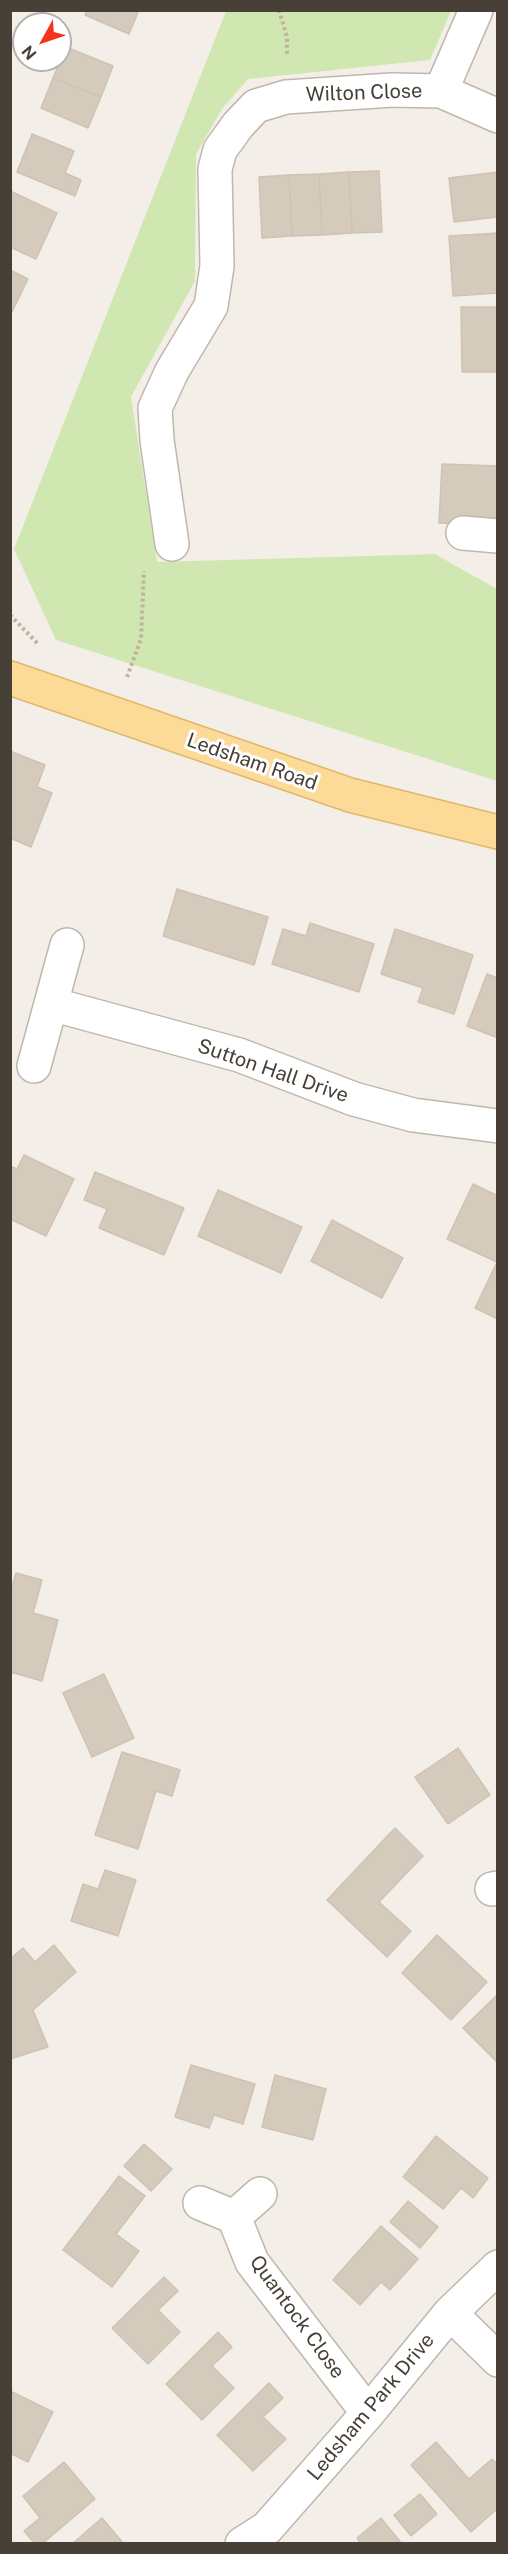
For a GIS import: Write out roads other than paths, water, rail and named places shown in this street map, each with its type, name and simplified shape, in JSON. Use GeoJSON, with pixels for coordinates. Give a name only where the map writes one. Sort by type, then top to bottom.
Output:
{"type":"FeatureCollection","features":[{"type":"Feature","properties":{"kind":"main road","name":"Ledsham Road"},"geometry":{"type":"LineString","coordinates":[[10,678],[350,795],[498,832]]}},
{"type":"Feature","properties":{"kind":"street","name":"Wilton Close"},"geometry":{"type":"LineString","coordinates":[[441,91],[476,10]]}},
{"type":"Feature","properties":{"kind":"street","name":"Wilton Close"},"geometry":{"type":"LineString","coordinates":[[172,544],[157,440],[155,408],[172,371],[212,306],[217,266],[215,169],[220,150],[256,106],[286,97],[392,90],[441,91],[498,116]]}},
{"type":"Feature","properties":{"kind":"street"},"geometry":{"type":"LineString","coordinates":[[463,533],[498,536]]}},
{"type":"Feature","properties":{"kind":"street"},"geometry":{"type":"LineString","coordinates":[[34,1066],[67,945]]}},
{"type":"Feature","properties":{"kind":"street","name":"Sutton Hall Drive"},"geometry":{"type":"LineString","coordinates":[[51,1004],[239,1055],[354,1099],[413,1114],[498,1126]]}},
{"type":"Feature","properties":{"kind":"street"},"geometry":{"type":"LineString","coordinates":[[200,2203],[234,2217],[260,2194]]}},
{"type":"Feature","properties":{"kind":"street","name":"Quantock Close"},"geometry":{"type":"LineString","coordinates":[[234,2217],[252,2262],[368,2413]]}},
{"type":"Feature","properties":{"kind":"street","name":"Ledsham Park Drive"},"geometry":{"type":"LineString","coordinates":[[243,2544],[267,2528],[368,2413],[450,2313],[498,2267]]}},
{"type":"Feature","properties":{"kind":"street"},"geometry":{"type":"LineString","coordinates":[[450,2313],[498,2360]]}}]}
